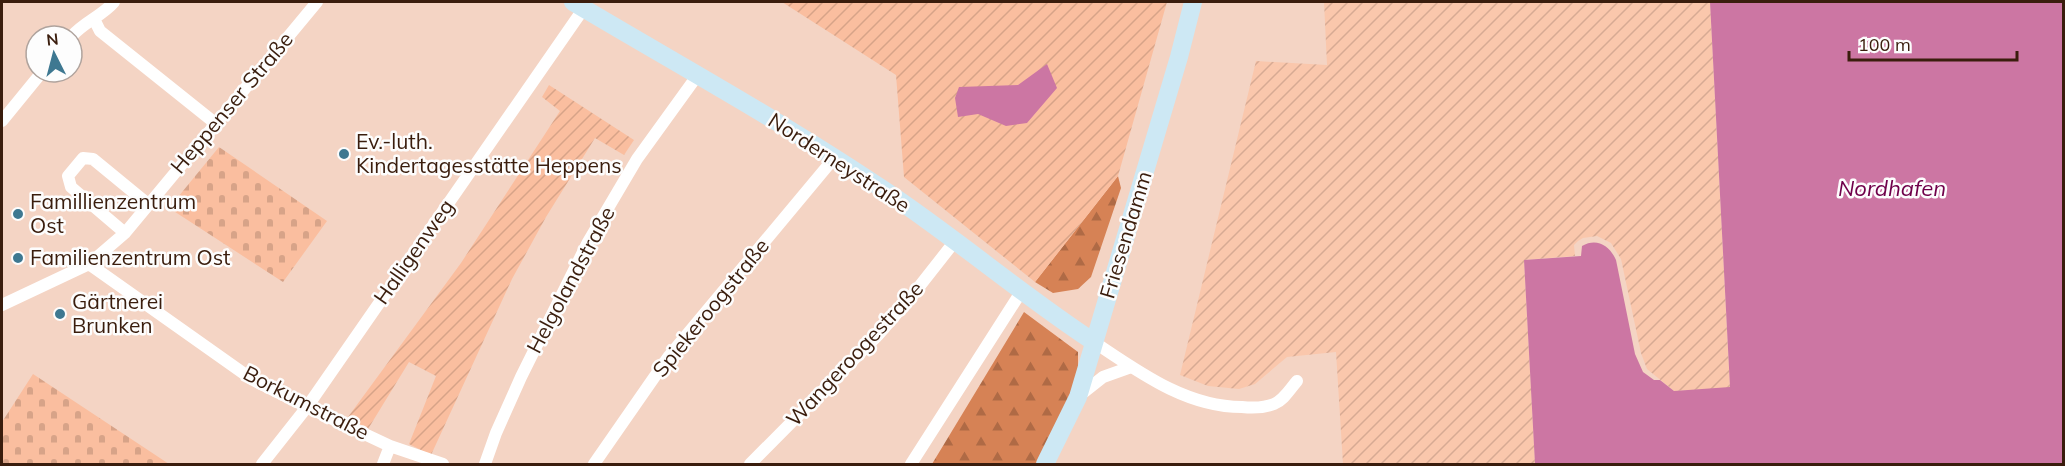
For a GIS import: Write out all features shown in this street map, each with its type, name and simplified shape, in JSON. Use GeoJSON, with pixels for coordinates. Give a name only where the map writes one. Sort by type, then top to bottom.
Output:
{"type":"FeatureCollection","features":[{"type":"Feature","properties":{"kind":"street"},"geometry":{"type":"LineString","coordinates":[[84,25],[114,2]]}},
{"type":"Feature","properties":{"kind":"street","name":"Heppenser Straße"},"geometry":{"type":"LineString","coordinates":[[2,304],[89,264],[125,233],[317,2]]}},
{"type":"Feature","properties":{"kind":"street","name":"Friesendamm"},"geometry":{"type":"LineString","coordinates":[[1045,465],[1078,397],[1179,57],[1193,2]]}},
{"type":"Feature","properties":{"kind":"street","name":"Norderneystraße"},"geometry":{"type":"LineString","coordinates":[[578,5],[835,157],[886,191],[1022,292],[1094,342]]}},
{"type":"Feature","properties":{"kind":"street","name":"Halligenweg"},"geometry":{"type":"LineString","coordinates":[[262,465],[307,407],[578,5]]}},
{"type":"Feature","properties":{"kind":"street"},"geometry":{"type":"LineString","coordinates":[[94,19],[100,31],[215,123]]}},
{"type":"Feature","properties":{"kind":"street","name":"Helgolandstraße"},"geometry":{"type":"LineString","coordinates":[[485,465],[496,433],[521,376],[588,242],[638,159],[697,75]]}},
{"type":"Feature","properties":{"kind":"street"},"geometry":{"type":"LineString","coordinates":[[2,122],[32,84]]}},
{"type":"Feature","properties":{"kind":"street","name":"Spiekeroogstraße"},"geometry":{"type":"LineString","coordinates":[[594,465],[669,356],[835,157]]}},
{"type":"Feature","properties":{"kind":"street"},"geometry":{"type":"LineString","coordinates":[[125,233],[71,188],[68,176],[83,158],[93,159],[149,205]]}},
{"type":"Feature","properties":{"kind":"street","name":"Wangeroogestraße"},"geometry":{"type":"LineString","coordinates":[[750,465],[878,335],[955,241]]}},
{"type":"Feature","properties":{"kind":"street","name":"Borkumstraße"},"geometry":{"type":"LineString","coordinates":[[89,264],[254,380],[390,446],[443,465]]}},
{"type":"Feature","properties":{"kind":"street"},"geometry":{"type":"LineString","coordinates":[[912,465],[1022,292]]}},
{"type":"Feature","properties":{"kind":"street"},"geometry":{"type":"LineString","coordinates":[[1094,342],[1131,367],[1182,395],[1201,402],[1237,407],[1260,407],[1275,404],[1297,381]]}},
{"type":"Feature","properties":{"kind":"street"},"geometry":{"type":"LineString","coordinates":[[1078,397],[1102,377],[1131,367]]}},
{"type":"Feature","properties":{"kind":"street"},"geometry":{"type":"LineString","coordinates":[[383,465],[390,446]]}},
{"type":"Feature","properties":{"kind":"shaded area"},"geometry":{"type":"Polygon","coordinates":[[[1324,2],[1710,2],[1730,388],[1674,391],[1647,369],[1641,353],[1621,259],[1611,243],[1597,236],[1578,241],[1574,245],[1575,256],[1524,260],[1535,464],[1343,464],[1336,352],[1287,357],[1255,384],[1239,389],[1208,386],[1180,375],[1256,61],[1327,65],[1324,2]]]}},
{"type":"Feature","properties":{"kind":"green space"},"geometry":{"type":"Polygon","coordinates":[[[782,2],[1167,2],[1118,176],[1035,282],[904,177],[896,75],[782,2]]]}},
{"type":"Feature","properties":{"kind":"green space"},"geometry":{"type":"Polygon","coordinates":[[[549,85],[634,140],[624,155],[595,138],[546,217],[512,279],[431,455],[409,444],[436,376],[409,362],[368,429],[348,417],[461,263],[560,111],[542,97],[549,85]]]}},
{"type":"Feature","properties":{"kind":"green space"},"geometry":{"type":"Polygon","coordinates":[[[219,147],[327,221],[283,282],[169,208],[219,147]]]}},
{"type":"Feature","properties":{"kind":"green space"},"geometry":{"type":"Polygon","coordinates":[[[1118,176],[1121,188],[1091,277],[1078,289],[1053,293],[1035,282],[1118,176]]]}},
{"type":"Feature","properties":{"kind":"green space"},"geometry":{"type":"Polygon","coordinates":[[[1024,312],[1078,352],[1078,379],[1043,464],[932,464],[1024,312]]]}},
{"type":"Feature","properties":{"kind":"green space"},"geometry":{"type":"Polygon","coordinates":[[[33,374],[169,464],[2,464],[2,422],[33,374]]]}},
{"type":"Feature","properties":{"kind":"water","name":"Nordhafen"},"geometry":{"type":"Polygon","coordinates":[[[1710,2],[2063,2],[2063,464],[1535,464],[1524,260],[1581,256],[1582,246],[1593,242],[1607,247],[1616,260],[1635,354],[1643,372],[1654,380],[1660,380],[1674,391],[1730,387],[1710,2]]]}},
{"type":"Feature","properties":{"kind":"water"},"geometry":{"type":"Polygon","coordinates":[[[1047,64],[1057,88],[1027,123],[1006,126],[978,114],[958,117],[955,98],[959,87],[1018,85],[1047,64]]]}},
{"type":"Feature","properties":{"kind":"place","name":"Ev.-luth. Kindertagesstätte Heppens"},"geometry":{"type":"Point","coordinates":[344,154]}},
{"type":"Feature","properties":{"kind":"place","name":"Famillienzentrum Ost"},"geometry":{"type":"Point","coordinates":[18,214]}},
{"type":"Feature","properties":{"kind":"place","name":"Familienzentrum Ost"},"geometry":{"type":"Point","coordinates":[18,258]}},
{"type":"Feature","properties":{"kind":"place","name":"Gärtnerei Brunken"},"geometry":{"type":"Point","coordinates":[60,314]}}]}
